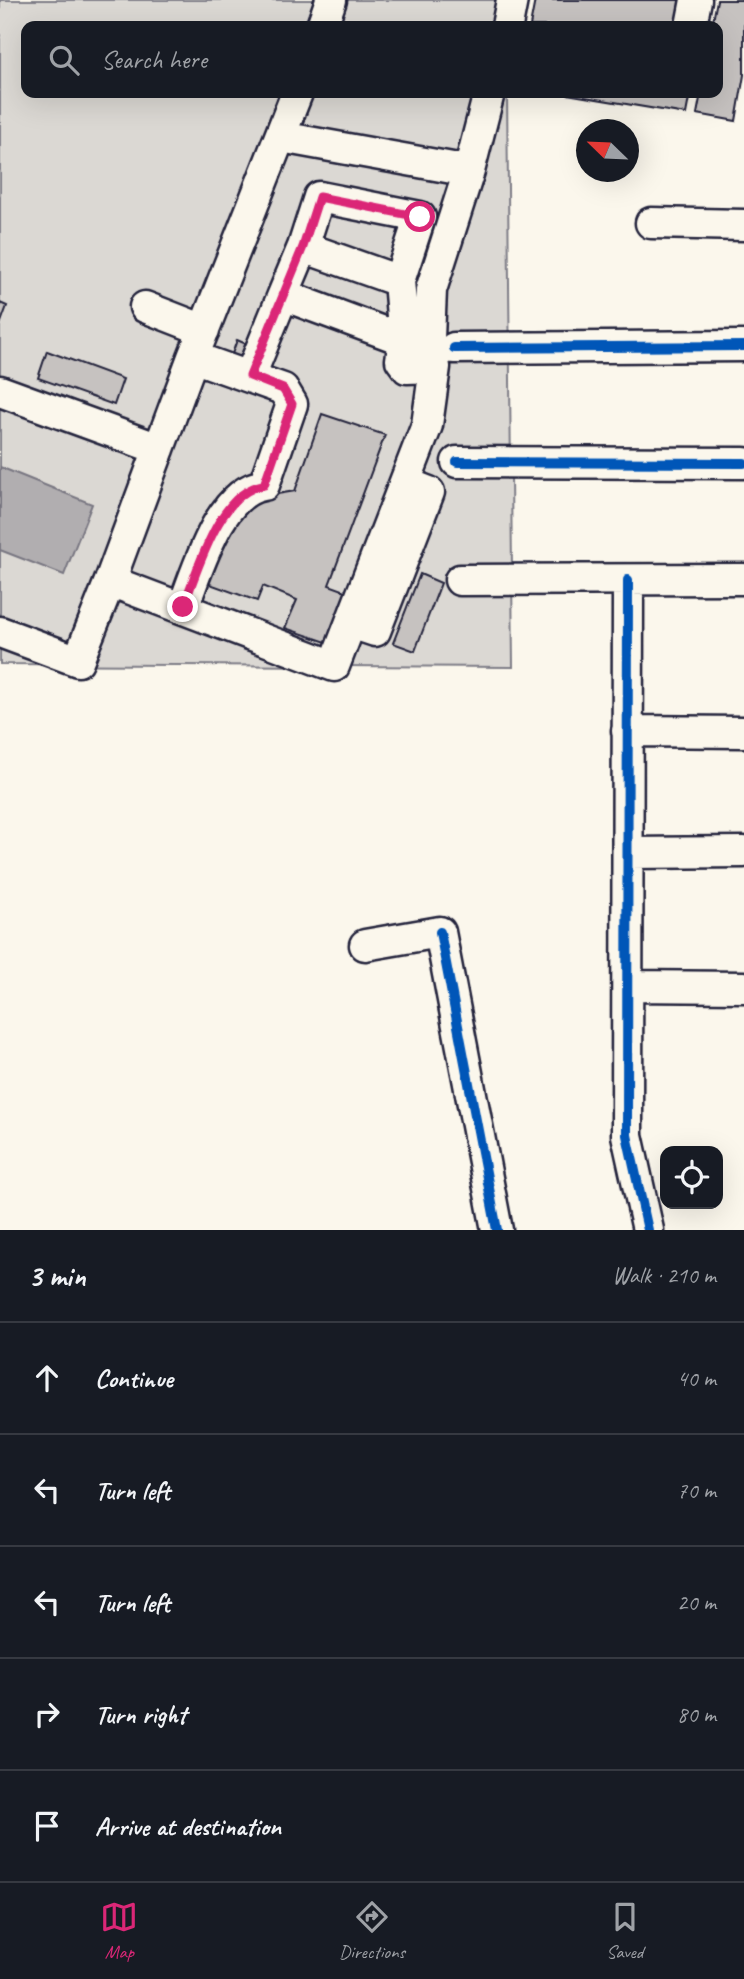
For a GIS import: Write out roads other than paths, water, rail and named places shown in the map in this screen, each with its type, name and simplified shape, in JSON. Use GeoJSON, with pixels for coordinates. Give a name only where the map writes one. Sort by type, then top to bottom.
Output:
{"type":"FeatureCollection","features":[{"type":"Feature","properties":{"kind":"street"},"geometry":{"type":"LineString","coordinates":[[323,21],[331,0]]}},
{"type":"Feature","properties":{"kind":"street"},"geometry":{"type":"LineString","coordinates":[[508,21],[512,0]]}},
{"type":"Feature","properties":{"kind":"street"},"geometry":{"type":"LineString","coordinates":[[692,21],[696,0]]}},
{"type":"Feature","properties":{"kind":"street"},"geometry":{"type":"LineString","coordinates":[[0,632],[78,661],[295,98]]}},
{"type":"Feature","properties":{"kind":"street"},"geometry":{"type":"LineString","coordinates":[[444,358],[429,338],[430,290],[469,171],[488,98]]}},
{"type":"Feature","properties":{"kind":"street"},"geometry":{"type":"LineString","coordinates":[[281,137],[469,171]]}},
{"type":"Feature","properties":{"kind":"street"},"geometry":{"type":"LineString","coordinates":[[250,376],[303,247],[319,197],[420,217],[400,281],[404,340],[401,360],[407,368],[444,358],[744,346]]}},
{"type":"Feature","properties":{"kind":"street"},"geometry":{"type":"LineString","coordinates":[[651,223],[744,225]]}},
{"type":"Feature","properties":{"kind":"street"},"geometry":{"type":"LineString","coordinates":[[303,247],[400,281]]}},
{"type":"Feature","properties":{"kind":"street"},"geometry":{"type":"LineString","coordinates":[[283,295],[404,340]]}},
{"type":"Feature","properties":{"kind":"street"},"geometry":{"type":"LineString","coordinates":[[145,307],[250,376],[283,389],[292,404],[264,485],[252,486],[225,511],[183,607]]}},
{"type":"Feature","properties":{"kind":"street"},"geometry":{"type":"LineString","coordinates":[[110,581],[334,666],[427,425],[444,358]]}},
{"type":"Feature","properties":{"kind":"street"},"geometry":{"type":"LineString","coordinates":[[0,391],[159,449]]}},
{"type":"Feature","properties":{"kind":"street"},"geometry":{"type":"LineString","coordinates":[[457,462],[744,463]]}},
{"type":"Feature","properties":{"kind":"street"},"geometry":{"type":"LineString","coordinates":[[460,580],[744,579]]}},
{"type":"Feature","properties":{"kind":"street"},"geometry":{"type":"LineString","coordinates":[[628,580],[627,1135],[648,1230]]}},
{"type":"Feature","properties":{"kind":"street"},"geometry":{"type":"LineString","coordinates":[[627,731],[744,732]]}},
{"type":"Feature","properties":{"kind":"street"},"geometry":{"type":"LineString","coordinates":[[628,853],[744,852]]}},
{"type":"Feature","properties":{"kind":"street"},"geometry":{"type":"LineString","coordinates":[[365,945],[440,932],[498,1230]]}},
{"type":"Feature","properties":{"kind":"street"},"geometry":{"type":"LineString","coordinates":[[628,986],[744,987]]}}]}
